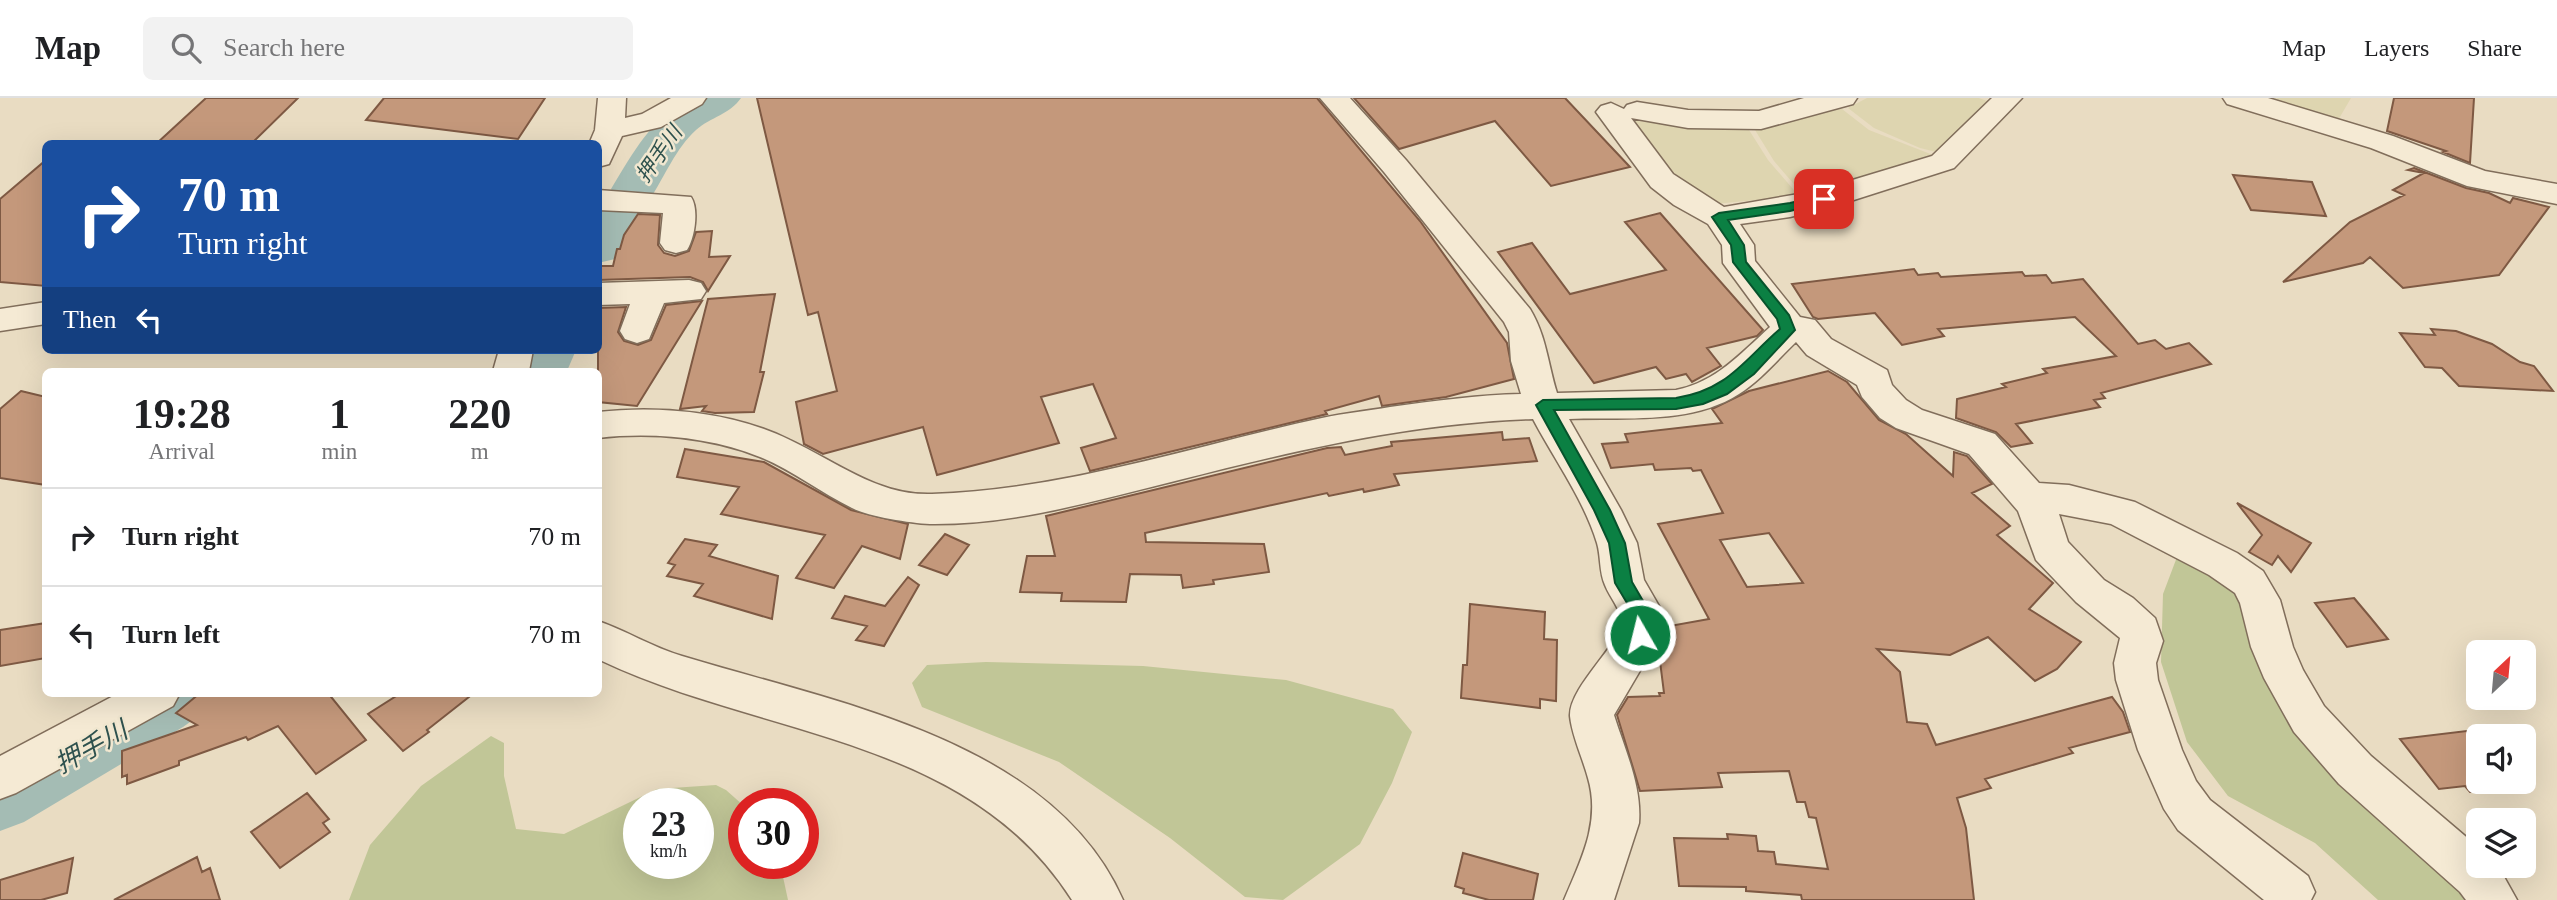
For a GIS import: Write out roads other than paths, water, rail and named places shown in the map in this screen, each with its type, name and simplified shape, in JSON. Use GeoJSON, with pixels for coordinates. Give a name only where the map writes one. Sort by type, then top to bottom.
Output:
{"type":"FeatureCollection","features":[{"type":"Feature","properties":{"kind":"street"},"geometry":{"type":"LineString","coordinates":[[602,149],[610,130],[612,98]]}},
{"type":"Feature","properties":{"kind":"street"},"geometry":{"type":"LineString","coordinates":[[610,130],[651,121],[692,98]]}},
{"type":"Feature","properties":{"kind":"street"},"geometry":{"type":"LineString","coordinates":[[1334,98],[1395,166],[1518,317],[1525,332],[1529,361],[1543,405],[1602,510],[1617,543],[1624,583],[1642,613],[1640,635],[1595,703],[1592,715],[1614,789],[1617,810],[1616,823],[1597,885],[1588,900]]}},
{"type":"Feature","properties":{"kind":"street"},"geometry":{"type":"LineString","coordinates":[[1788,330],[1777,308],[1740,262],[1738,245],[1719,217],[1661,179],[1626,128],[1624,112],[1688,119],[1761,120],[1798,107],[1843,98]]}},
{"type":"Feature","properties":{"kind":"street"},"geometry":{"type":"LineString","coordinates":[[1719,217],[1813,201],[1942,162],[2008,98]]}},
{"type":"Feature","properties":{"kind":"street"},"geometry":{"type":"LineString","coordinates":[[2237,98],[2382,142],[2478,179],[2557,194]]}},
{"type":"Feature","properties":{"kind":"street"},"geometry":{"type":"LineString","coordinates":[[602,200],[680,204],[676,243]]}},
{"type":"Feature","properties":{"kind":"street"},"geometry":{"type":"LineString","coordinates":[[602,294],[689,291]]}},
{"type":"Feature","properties":{"kind":"street"},"geometry":{"type":"LineString","coordinates":[[637,331],[651,292]]}},
{"type":"Feature","properties":{"kind":"street"},"geometry":{"type":"LineString","coordinates":[[0,320],[42,314]]}},
{"type":"Feature","properties":{"kind":"street"},"geometry":{"type":"LineString","coordinates":[[602,425],[632,421],[720,430],[775,448],[868,499],[928,509],[997,505],[1055,496],[1325,430],[1475,408],[1676,403],[1697,400],[1721,391],[1749,370],[1767,348],[1788,330],[1802,328],[1819,347],[1874,379],[1875,388],[1893,409],[1909,419],[1982,443],[2028,497],[2043,520],[2050,549],[2090,591],[2118,610],[2140,630],[2142,641],[2135,663],[2137,680],[2160,750],[2180,795],[2194,815],[2291,892]]}},
{"type":"Feature","properties":{"kind":"street"},"geometry":{"type":"LineString","coordinates":[[2028,497],[2069,500],[2121,512],[2223,564],[2249,582],[2260,600],[2272,647],[2285,678],[2309,719],[2355,770],[2477,876],[2493,900]]}},
{"type":"Feature","properties":{"kind":"street"},"geometry":{"type":"LineString","coordinates":[[602,640],[690,679],[762,698],[909,745],[957,768],[998,792],[1035,819],[1062,845],[1099,900]]}},
{"type":"Feature","properties":{"kind":"street"},"geometry":{"type":"LineString","coordinates":[[0,779],[151,697]]}},
{"type":"Feature","properties":{"kind":"waterway","name":"押手川"},"geometry":{"type":"LineString","coordinates":[[634,189],[663,141],[682,120],[720,98]]}},
{"type":"Feature","properties":{"kind":"waterway","name":"押手川"},"geometry":{"type":"LineString","coordinates":[[602,242],[619,214]]}},
{"type":"Feature","properties":{"kind":"waterway","name":"押手川"},"geometry":{"type":"LineString","coordinates":[[542,368],[549,354]]}},
{"type":"Feature","properties":{"kind":"waterway","name":"押手川"},"geometry":{"type":"LineString","coordinates":[[0,801],[138,722],[176,697]]}}]}
